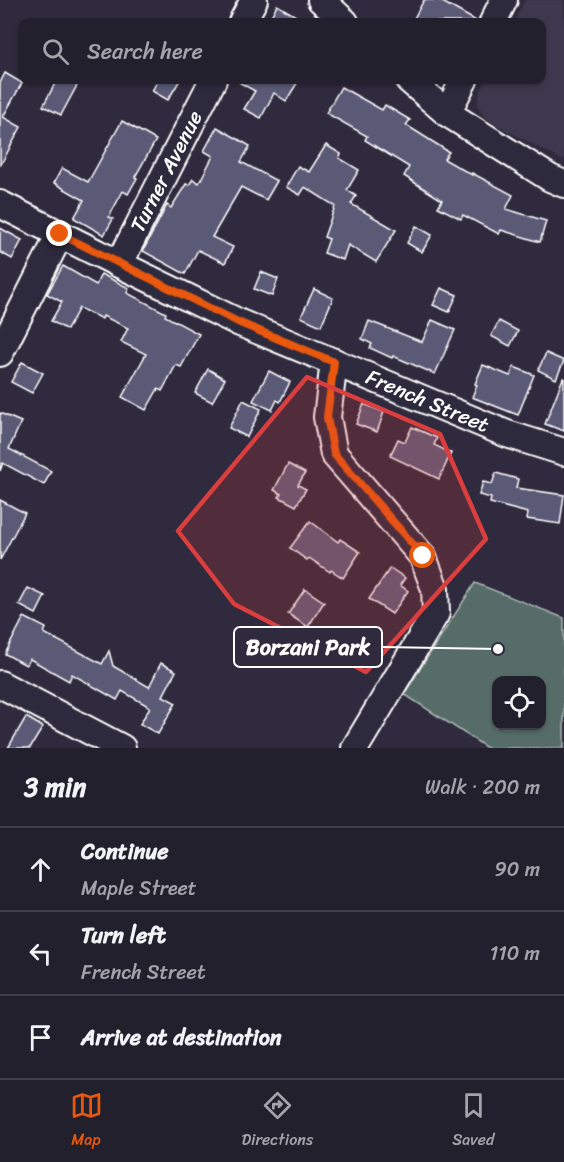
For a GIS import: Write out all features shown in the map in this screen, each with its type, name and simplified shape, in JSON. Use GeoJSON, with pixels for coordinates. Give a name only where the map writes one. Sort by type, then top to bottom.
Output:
{"type":"FeatureCollection","features":[{"type":"Feature","properties":{"kind":"street"},"geometry":{"type":"LineString","coordinates":[[244,18],[254,0]]}},
{"type":"Feature","properties":{"kind":"street"},"geometry":{"type":"LineString","coordinates":[[321,0],[341,18]]}},
{"type":"Feature","properties":{"kind":"street"},"geometry":{"type":"LineString","coordinates":[[495,18],[504,0]]}},
{"type":"Feature","properties":{"kind":"street","name":"Turner Avenue"},"geometry":{"type":"LineString","coordinates":[[119,264],[211,84]]}},
{"type":"Feature","properties":{"kind":"street"},"geometry":{"type":"LineString","coordinates":[[413,84],[447,114],[550,178],[564,184]]}},
{"type":"Feature","properties":{"kind":"street"},"geometry":{"type":"LineString","coordinates":[[447,114],[462,84]]}},
{"type":"Feature","properties":{"kind":"street","name":"French Street"},"geometry":{"type":"LineString","coordinates":[[0,204],[240,323],[507,434],[564,452]]}},
{"type":"Feature","properties":{"kind":"street"},"geometry":{"type":"LineString","coordinates":[[0,353],[60,234]]}},
{"type":"Feature","properties":{"kind":"street"},"geometry":{"type":"LineString","coordinates":[[334,362],[327,417],[334,454],[423,556],[435,589],[436,613],[355,748]]}},
{"type":"Feature","properties":{"kind":"street"},"geometry":{"type":"LineString","coordinates":[[0,684],[122,748]]}},
{"type":"Feature","properties":{"kind":"highlighted area"},"geometry":{"type":"Polygon","coordinates":[[[307,377],[440,434],[486,539],[366,672],[234,604],[178,531],[307,377]]]}},
{"type":"Feature","properties":{"kind":"shaded area"},"geometry":{"type":"Polygon","coordinates":[[[525,0],[564,0],[564,161],[491,122],[483,115],[478,105],[479,93],[484,84],[546,84],[546,18],[516,18],[525,0]]]}},
{"type":"Feature","properties":{"kind":"green space"},"geometry":{"type":"Polygon","coordinates":[[[475,583],[564,618],[564,748],[487,748],[404,694],[475,583]]]}},
{"type":"Feature","properties":{"kind":"building"},"geometry":{"type":"Polygon","coordinates":[[[424,0],[439,0],[471,18],[414,18],[424,0]]]}},
{"type":"Feature","properties":{"kind":"building"},"geometry":{"type":"Polygon","coordinates":[[[277,5],[299,18],[270,18],[277,5]]]}},
{"type":"Feature","properties":{"kind":"building"},"geometry":{"type":"Polygon","coordinates":[[[5,73],[18,81],[18,84],[21,84],[3,117],[21,127],[0,166],[0,83],[5,73]]]}},
{"type":"Feature","properties":{"kind":"building"},"geometry":{"type":"Polygon","coordinates":[[[55,84],[78,84],[61,115],[43,106],[55,84]]]}},
{"type":"Feature","properties":{"kind":"building"},"geometry":{"type":"Polygon","coordinates":[[[156,84],[178,84],[168,100],[152,91],[156,84]]]}},
{"type":"Feature","properties":{"kind":"building"},"geometry":{"type":"Polygon","coordinates":[[[242,84],[297,84],[286,101],[274,93],[261,118],[244,109],[255,91],[242,84]]]}},
{"type":"Feature","properties":{"kind":"building"},"geometry":{"type":"Polygon","coordinates":[[[341,87],[382,110],[385,105],[410,120],[406,125],[449,152],[444,159],[513,195],[506,209],[546,221],[540,242],[501,230],[499,234],[463,215],[461,219],[438,207],[442,200],[404,176],[409,167],[365,140],[367,136],[326,113],[341,87]]]}},
{"type":"Feature","properties":{"kind":"building"},"geometry":{"type":"Polygon","coordinates":[[[122,121],[156,140],[128,194],[123,191],[109,217],[113,219],[104,235],[74,218],[84,200],[54,183],[62,168],[88,182],[122,121]]]}},
{"type":"Feature","properties":{"kind":"building"},"geometry":{"type":"Polygon","coordinates":[[[217,127],[250,146],[241,162],[277,181],[266,200],[241,187],[212,237],[233,247],[225,263],[198,250],[185,274],[143,251],[167,205],[171,208],[186,184],[189,185],[193,179],[199,183],[213,156],[204,151],[217,127]]]}},
{"type":"Feature","properties":{"kind":"building"},"geometry":{"type":"Polygon","coordinates":[[[326,145],[341,154],[339,158],[359,170],[347,190],[356,196],[351,204],[396,230],[376,262],[348,245],[343,260],[324,253],[329,239],[324,237],[335,206],[305,187],[300,195],[286,187],[298,166],[309,172],[326,145]]]}},
{"type":"Feature","properties":{"kind":"building"},"geometry":{"type":"Polygon","coordinates":[[[416,226],[432,235],[422,252],[407,243],[416,226]]]}},
{"type":"Feature","properties":{"kind":"building"},"geometry":{"type":"Polygon","coordinates":[[[0,228],[22,240],[12,259],[0,252],[0,228]]]}},
{"type":"Feature","properties":{"kind":"building"},"geometry":{"type":"Polygon","coordinates":[[[63,266],[96,285],[101,274],[129,288],[127,293],[166,313],[165,316],[199,334],[181,367],[176,365],[162,391],[158,389],[146,410],[122,397],[146,354],[121,342],[128,328],[79,308],[67,330],[51,321],[62,302],[47,294],[63,266]]]}},
{"type":"Feature","properties":{"kind":"building"},"geometry":{"type":"Polygon","coordinates":[[[261,272],[278,279],[272,296],[254,289],[261,272]]]}},
{"type":"Feature","properties":{"kind":"building"},"geometry":{"type":"Polygon","coordinates":[[[441,288],[457,295],[449,312],[433,305],[441,288]]]}},
{"type":"Feature","properties":{"kind":"building"},"geometry":{"type":"Polygon","coordinates":[[[314,289],[333,298],[321,326],[301,317],[314,289]]]}},
{"type":"Feature","properties":{"kind":"building"},"geometry":{"type":"Polygon","coordinates":[[[432,320],[455,330],[435,374],[370,348],[372,344],[362,339],[369,321],[422,342],[432,320]]]}},
{"type":"Feature","properties":{"kind":"building"},"geometry":{"type":"Polygon","coordinates":[[[499,321],[518,331],[510,346],[491,336],[499,321]]]}},
{"type":"Feature","properties":{"kind":"building"},"geometry":{"type":"Polygon","coordinates":[[[546,353],[564,361],[556,379],[538,370],[546,353]]]}},
{"type":"Feature","properties":{"kind":"building"},"geometry":{"type":"Polygon","coordinates":[[[22,362],[43,373],[32,393],[11,382],[22,362]]]}},
{"type":"Feature","properties":{"kind":"building"},"geometry":{"type":"Polygon","coordinates":[[[483,365],[510,376],[514,367],[534,375],[518,415],[472,397],[483,365]]]}},
{"type":"Feature","properties":{"kind":"building"},"geometry":{"type":"Polygon","coordinates":[[[208,369],[225,379],[212,402],[195,393],[208,369]]]}},
{"type":"Feature","properties":{"kind":"building"},"geometry":{"type":"Polygon","coordinates":[[[269,371],[290,382],[280,402],[277,400],[272,410],[253,401],[269,371]]]}},
{"type":"Feature","properties":{"kind":"building"},"geometry":{"type":"Polygon","coordinates":[[[564,378],[564,431],[545,424],[564,378]]]}},
{"type":"Feature","properties":{"kind":"building"},"geometry":{"type":"Polygon","coordinates":[[[243,400],[261,409],[247,437],[229,428],[243,400]]]}},
{"type":"Feature","properties":{"kind":"building"},"geometry":{"type":"Polygon","coordinates":[[[364,404],[384,412],[377,432],[356,424],[364,404]]]}},
{"type":"Feature","properties":{"kind":"building"},"geometry":{"type":"Polygon","coordinates":[[[0,413],[21,422],[9,449],[51,471],[44,485],[3,463],[0,471],[0,413]]]}},
{"type":"Feature","properties":{"kind":"building"},"geometry":{"type":"Polygon","coordinates":[[[412,427],[437,438],[434,445],[451,453],[439,479],[390,456],[398,439],[405,442],[412,427]]]}},
{"type":"Feature","properties":{"kind":"building"},"geometry":{"type":"Polygon","coordinates":[[[288,464],[305,473],[298,485],[306,489],[296,506],[279,497],[281,494],[274,490],[288,464]]]}},
{"type":"Feature","properties":{"kind":"building"},"geometry":{"type":"Polygon","coordinates":[[[496,473],[518,479],[516,488],[564,495],[560,524],[527,519],[528,513],[490,503],[491,498],[479,495],[483,482],[492,484],[496,473]]]}},
{"type":"Feature","properties":{"kind":"building"},"geometry":{"type":"Polygon","coordinates":[[[0,500],[25,513],[0,560],[0,500]]]}},
{"type":"Feature","properties":{"kind":"building"},"geometry":{"type":"Polygon","coordinates":[[[310,521],[338,542],[340,539],[360,552],[343,578],[309,558],[307,560],[290,548],[310,521]]]}},
{"type":"Feature","properties":{"kind":"building"},"geometry":{"type":"Polygon","coordinates":[[[390,568],[405,578],[400,585],[408,591],[392,614],[369,599],[390,568]]]}},
{"type":"Feature","properties":{"kind":"building"},"geometry":{"type":"Polygon","coordinates":[[[28,588],[45,596],[36,614],[19,605],[28,588]]]}},
{"type":"Feature","properties":{"kind":"building"},"geometry":{"type":"Polygon","coordinates":[[[305,589],[324,602],[308,627],[288,614],[305,589]]]}},
{"type":"Feature","properties":{"kind":"building"},"geometry":{"type":"Polygon","coordinates":[[[24,617],[46,628],[44,633],[102,664],[109,651],[113,666],[149,687],[161,663],[176,671],[163,696],[176,703],[158,734],[140,724],[150,707],[122,691],[117,700],[72,674],[69,681],[30,659],[26,665],[5,654],[24,617]]]}},
{"type":"Feature","properties":{"kind":"building"},"geometry":{"type":"Polygon","coordinates":[[[26,717],[43,727],[30,748],[8,748],[26,717]]]}},
{"type":"Feature","properties":{"kind":"place","name":"Borzani Park"},"geometry":{"type":"Point","coordinates":[498,649]}},
{"type":"Feature","properties":{"kind":"route"},"geometry":{"type":"LineString","coordinates":[[60,234],[240,323],[334,362],[327,417],[334,454],[423,556]]}}]}
